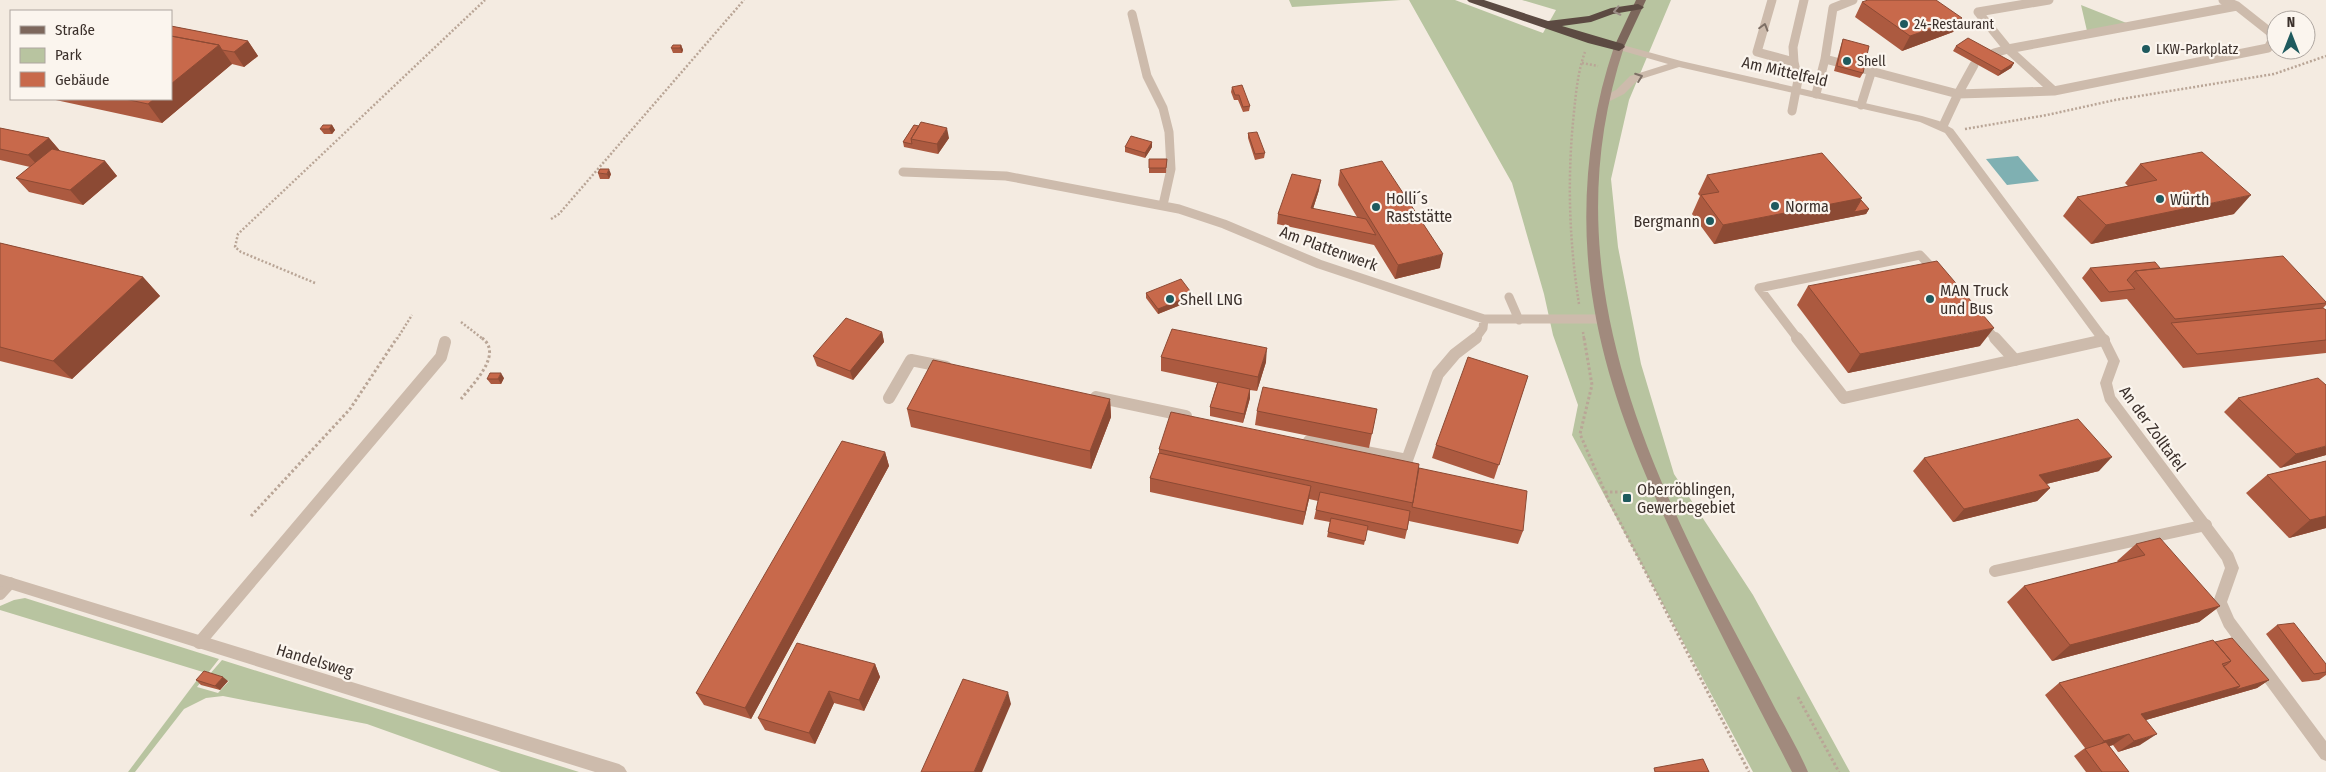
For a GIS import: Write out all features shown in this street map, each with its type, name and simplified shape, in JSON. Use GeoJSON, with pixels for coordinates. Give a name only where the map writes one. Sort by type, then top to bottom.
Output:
{"type":"FeatureCollection","features":[{"type":"Feature","properties":{"kind":"highway"},"geometry":{"type":"LineString","coordinates":[[1474,0],[1619,47]]}},
{"type":"Feature","properties":{"kind":"highway"},"geometry":{"type":"LineString","coordinates":[[1547,25],[1591,19],[1611,11],[1639,4]]}},
{"type":"Feature","properties":{"kind":"main road"},"geometry":{"type":"LineString","coordinates":[[1639,4],[1619,47],[1604,100],[1594,164],[1591,208],[1592,258],[1602,319],[1623,402],[1658,490],[1800,772]]}},
{"type":"Feature","properties":{"kind":"street","name":"Am Mittelfeld"},"geometry":{"type":"LineString","coordinates":[[1619,47],[1679,64],[1797,89],[1922,119],[1946,129]]}},
{"type":"Feature","properties":{"kind":"street"},"geometry":{"type":"LineString","coordinates":[[1604,100],[1620,92],[1634,78],[1679,64]]}},
{"type":"Feature","properties":{"kind":"street","name":"An der Zolltafel"},"geometry":{"type":"LineString","coordinates":[[1946,129],[2104,340],[2114,361],[2105,378],[2104,388],[2109,398],[2206,525],[2224,550],[2232,568],[2220,602],[2229,622],[2326,754]]}},
{"type":"Feature","properties":{"kind":"street","name":"Handelsweg"},"geometry":{"type":"LineString","coordinates":[[5,581],[199,643],[619,772]]}},
{"type":"Feature","properties":{"kind":"lane"},"geometry":{"type":"LineString","coordinates":[[1772,0],[1757,52],[1794,62]]}},
{"type":"Feature","properties":{"kind":"lane"},"geometry":{"type":"LineString","coordinates":[[1792,111],[1797,89],[1798,69],[1794,62],[1794,47],[1804,0]]}},
{"type":"Feature","properties":{"kind":"lane"},"geometry":{"type":"LineString","coordinates":[[1816,94],[1833,8],[1853,0]]}},
{"type":"Feature","properties":{"kind":"lane"},"geometry":{"type":"LineString","coordinates":[[2049,0],[1978,12],[2008,49],[2054,91]]}},
{"type":"Feature","properties":{"kind":"lane"},"geometry":{"type":"LineString","coordinates":[[1824,59],[1958,94],[2054,91],[2268,48],[2274,36],[2237,6],[2223,0]]}},
{"type":"Feature","properties":{"kind":"lane"},"geometry":{"type":"LineString","coordinates":[[1994,54],[2008,49],[2237,6]]}},
{"type":"Feature","properties":{"kind":"lane"},"geometry":{"type":"LineString","coordinates":[[1132,14],[1150,86],[1163,107],[1169,129],[1170,182],[1163,205]]}},
{"type":"Feature","properties":{"kind":"lane"},"geometry":{"type":"LineString","coordinates":[[1946,129],[1958,94],[1974,65]]}},
{"type":"Feature","properties":{"kind":"lane"},"geometry":{"type":"LineString","coordinates":[[1861,105],[1872,70]]}},
{"type":"Feature","properties":{"kind":"lane","name":"Am Plattenwerk"},"geometry":{"type":"LineString","coordinates":[[903,172],[1006,176],[1163,205],[1215,221],[1319,264],[1484,319],[1602,319]]}},
{"type":"Feature","properties":{"kind":"lane"},"geometry":{"type":"LineString","coordinates":[[1945,283],[1920,255],[1759,288],[1844,398],[2104,340]]}},
{"type":"Feature","properties":{"kind":"lane"},"geometry":{"type":"LineString","coordinates":[[1509,297],[1519,320]]}},
{"type":"Feature","properties":{"kind":"lane"},"geometry":{"type":"LineString","coordinates":[[1970,311],[2015,360]]}},
{"type":"Feature","properties":{"kind":"lane"},"geometry":{"type":"LineString","coordinates":[[1300,439],[1407,460],[1438,374],[1455,354],[1475,339],[1483,328],[1484,319]]}},
{"type":"Feature","properties":{"kind":"lane"},"geometry":{"type":"LineString","coordinates":[[199,643],[441,357],[445,342]]}},
{"type":"Feature","properties":{"kind":"lane"},"geometry":{"type":"LineString","coordinates":[[889,398],[911,360],[960,370]]}},
{"type":"Feature","properties":{"kind":"lane"},"geometry":{"type":"LineString","coordinates":[[1086,395],[1193,417]]}},
{"type":"Feature","properties":{"kind":"lane"},"geometry":{"type":"LineString","coordinates":[[1995,571],[2184,528],[2206,525]]}},
{"type":"Feature","properties":{"kind":"lane"},"geometry":{"type":"LineString","coordinates":[[0,594],[5,581]]}},
{"type":"Feature","properties":{"kind":"path"},"geometry":{"type":"LineString","coordinates":[[315,283],[240,252],[235,247],[238,234],[485,0]]}},
{"type":"Feature","properties":{"kind":"path"},"geometry":{"type":"LineString","coordinates":[[551,219],[560,214],[744,0]]}},
{"type":"Feature","properties":{"kind":"path"},"geometry":{"type":"LineString","coordinates":[[1946,129],[1993,126],[2115,100],[2274,74],[2326,56]]}},
{"type":"Feature","properties":{"kind":"path"},"geometry":{"type":"LineString","coordinates":[[251,516],[350,409],[374,376],[412,315]]}},
{"type":"Feature","properties":{"kind":"path"},"geometry":{"type":"LineString","coordinates":[[460,322],[486,341],[490,351],[484,370],[461,399]]}},
{"type":"Feature","properties":{"kind":"path"},"geometry":{"type":"LineString","coordinates":[[1605,492],[1625,492]]}},
{"type":"Feature","properties":{"kind":"path"},"geometry":{"type":"LineString","coordinates":[[1798,697],[1839,772]]}},
{"type":"Feature","properties":{"kind":"green space"},"geometry":{"type":"Polygon","coordinates":[[[1289,0],[1401,0],[1292,7],[1289,0]]]}},
{"type":"Feature","properties":{"kind":"green space"},"geometry":{"type":"Polygon","coordinates":[[[1409,0],[1455,0],[1543,33],[1556,10],[1522,0],[1671,0],[1629,100],[1611,179],[1618,247],[1641,364],[1674,474],[1753,595],[1850,772],[1753,772],[1572,435],[1578,405],[1553,335],[1544,294],[1512,183],[1409,0]]]}},
{"type":"Feature","properties":{"kind":"green space"},"geometry":{"type":"Polygon","coordinates":[[[2081,5],[2129,24],[2087,31],[2081,5]]]}},
{"type":"Feature","properties":{"kind":"green space"},"geometry":{"type":"Polygon","coordinates":[[[25,598],[219,659],[197,687],[218,693],[229,681],[209,675],[222,660],[579,772],[501,772],[367,724],[223,696],[206,698],[184,709],[135,772],[128,772],[203,672],[0,610],[0,606],[25,598]]]}},
{"type":"Feature","properties":{"kind":"water"},"geometry":{"type":"Polygon","coordinates":[[[2018,156],[2039,181],[2007,185],[1986,159],[2018,156]]]}},
{"type":"Feature","properties":{"kind":"building"},"geometry":{"type":"Polygon","coordinates":[[[1868,0],[1936,0],[1962,18],[1910,36],[1862,2],[1868,0]]]}},
{"type":"Feature","properties":{"kind":"building"},"geometry":{"type":"Polygon","coordinates":[[[172,26],[248,41],[234,52],[222,50],[219,45],[172,36],[172,26]]]}},
{"type":"Feature","properties":{"kind":"building"},"geometry":{"type":"Polygon","coordinates":[[[172,36],[219,45],[172,83],[172,36]]]}},
{"type":"Feature","properties":{"kind":"building"},"geometry":{"type":"Polygon","coordinates":[[[1968,38],[2014,63],[2001,71],[1956,46],[1968,38]]]}},
{"type":"Feature","properties":{"kind":"building"},"geometry":{"type":"Polygon","coordinates":[[[1843,39],[1869,46],[1863,73],[1837,66],[1843,39]]]}},
{"type":"Feature","properties":{"kind":"building"},"geometry":{"type":"Polygon","coordinates":[[[673,45],[681,45],[680,48],[671,48],[673,45]]]}},
{"type":"Feature","properties":{"kind":"building"},"geometry":{"type":"Polygon","coordinates":[[[1242,85],[1250,106],[1243,107],[1239,95],[1235,95],[1232,87],[1242,85]]]}},
{"type":"Feature","properties":{"kind":"building"},"geometry":{"type":"Polygon","coordinates":[[[130,100],[153,100],[148,104],[130,100]]]}},
{"type":"Feature","properties":{"kind":"building"},"geometry":{"type":"Polygon","coordinates":[[[921,122],[947,128],[937,144],[911,139],[921,122]]]}},
{"type":"Feature","properties":{"kind":"building"},"geometry":{"type":"Polygon","coordinates":[[[323,125],[332,125],[329,129],[320,129],[323,125]]]}},
{"type":"Feature","properties":{"kind":"building"},"geometry":{"type":"Polygon","coordinates":[[[914,125],[919,126],[911,139],[912,144],[903,142],[914,125]]]}},
{"type":"Feature","properties":{"kind":"building"},"geometry":{"type":"Polygon","coordinates":[[[0,128],[49,138],[28,155],[0,149],[0,128]]]}},
{"type":"Feature","properties":{"kind":"building"},"geometry":{"type":"Polygon","coordinates":[[[1257,132],[1265,153],[1255,154],[1248,133],[1257,132]]]}},
{"type":"Feature","properties":{"kind":"building"},"geometry":{"type":"Polygon","coordinates":[[[1131,136],[1152,142],[1145,153],[1125,147],[1131,136]]]}},
{"type":"Feature","properties":{"kind":"building"},"geometry":{"type":"Polygon","coordinates":[[[52,149],[105,161],[70,190],[16,178],[52,149]]]}},
{"type":"Feature","properties":{"kind":"building"},"geometry":{"type":"Polygon","coordinates":[[[2202,152],[2251,195],[2106,225],[2077,197],[2157,180],[2140,164],[2202,152]]]}},
{"type":"Feature","properties":{"kind":"building"},"geometry":{"type":"Polygon","coordinates":[[[1822,153],[1862,198],[1723,225],[1701,195],[1719,192],[1707,175],[1822,153]]]}},
{"type":"Feature","properties":{"kind":"building"},"geometry":{"type":"Polygon","coordinates":[[[1149,159],[1167,159],[1166,168],[1149,168],[1149,159]]]}},
{"type":"Feature","properties":{"kind":"building","name":"Holli´s Raststätte"},"geometry":{"type":"Polygon","coordinates":[[[1382,161],[1443,254],[1398,265],[1340,170],[1382,161]]]}},
{"type":"Feature","properties":{"kind":"building"},"geometry":{"type":"Polygon","coordinates":[[[600,169],[609,169],[607,174],[598,173],[600,169]]]}},
{"type":"Feature","properties":{"kind":"building"},"geometry":{"type":"Polygon","coordinates":[[[1292,174],[1321,180],[1311,208],[1366,219],[1376,235],[1278,214],[1292,174]]]}},
{"type":"Feature","properties":{"kind":"building"},"geometry":{"type":"Polygon","coordinates":[[[1861,200],[1869,209],[1854,212],[1861,200]]]}},
{"type":"Feature","properties":{"kind":"building"},"geometry":{"type":"Polygon","coordinates":[[[0,243],[143,277],[53,361],[0,347],[0,243]]]}},
{"type":"Feature","properties":{"kind":"building"},"geometry":{"type":"Polygon","coordinates":[[[2283,256],[2326,303],[2175,319],[2135,271],[2283,256]]]}},
{"type":"Feature","properties":{"kind":"building"},"geometry":{"type":"Polygon","coordinates":[[[1937,261],[1994,328],[1860,354],[1808,286],[1937,261]]]}},
{"type":"Feature","properties":{"kind":"building"},"geometry":{"type":"Polygon","coordinates":[[[2155,262],[2160,268],[2135,271],[2127,280],[2135,289],[2109,292],[2090,268],[2155,262]]]}},
{"type":"Feature","properties":{"kind":"building","name":"Shell LNG"},"geometry":{"type":"Polygon","coordinates":[[[1181,279],[1193,295],[1158,309],[1146,293],[1181,279]]]}},
{"type":"Feature","properties":{"kind":"building"},"geometry":{"type":"Polygon","coordinates":[[[2323,308],[2326,310],[2326,340],[2197,354],[2171,323],[2323,308]]]}},
{"type":"Feature","properties":{"kind":"building"},"geometry":{"type":"Polygon","coordinates":[[[846,318],[882,332],[850,371],[813,356],[846,318]]]}},
{"type":"Feature","properties":{"kind":"building"},"geometry":{"type":"Polygon","coordinates":[[[1172,329],[1267,348],[1258,377],[1161,357],[1172,329]]]}},
{"type":"Feature","properties":{"kind":"building"},"geometry":{"type":"Polygon","coordinates":[[[1468,357],[1528,376],[1499,465],[1436,445],[1468,357]]]}},
{"type":"Feature","properties":{"kind":"building"},"geometry":{"type":"Polygon","coordinates":[[[933,360],[1110,399],[1090,451],[907,409],[933,360]]]}},
{"type":"Feature","properties":{"kind":"building"},"geometry":{"type":"Polygon","coordinates":[[[490,373],[501,373],[498,379],[487,379],[490,373]]]}},
{"type":"Feature","properties":{"kind":"building"},"geometry":{"type":"Polygon","coordinates":[[[2318,378],[2326,385],[2326,446],[2296,454],[2238,398],[2318,378]]]}},
{"type":"Feature","properties":{"kind":"building"},"geometry":{"type":"Polygon","coordinates":[[[1218,382],[1250,389],[1244,414],[1210,407],[1218,382]]]}},
{"type":"Feature","properties":{"kind":"building"},"geometry":{"type":"Polygon","coordinates":[[[1263,387],[1377,409],[1372,434],[1257,411],[1263,387]]]}},
{"type":"Feature","properties":{"kind":"building"},"geometry":{"type":"Polygon","coordinates":[[[1171,412],[1419,464],[1413,503],[1159,449],[1171,412]]]}},
{"type":"Feature","properties":{"kind":"building"},"geometry":{"type":"Polygon","coordinates":[[[2078,419],[2112,457],[2039,475],[2050,488],[1964,509],[1924,458],[2078,419]]]}},
{"type":"Feature","properties":{"kind":"building"},"geometry":{"type":"Polygon","coordinates":[[[842,441],[885,452],[745,708],[696,693],[842,441]]]}},
{"type":"Feature","properties":{"kind":"building"},"geometry":{"type":"Polygon","coordinates":[[[1159,453],[1311,486],[1305,512],[1150,478],[1159,453]]]}},
{"type":"Feature","properties":{"kind":"building"},"geometry":{"type":"Polygon","coordinates":[[[2326,461],[2326,516],[2310,520],[2267,475],[2326,461]]]}},
{"type":"Feature","properties":{"kind":"building"},"geometry":{"type":"Polygon","coordinates":[[[1419,468],[1527,491],[1523,531],[1412,507],[1419,468]]]}},
{"type":"Feature","properties":{"kind":"building"},"geometry":{"type":"Polygon","coordinates":[[[1320,492],[1410,511],[1407,530],[1316,510],[1320,492]]]}},
{"type":"Feature","properties":{"kind":"building"},"geometry":{"type":"Polygon","coordinates":[[[1331,518],[1368,526],[1365,541],[1328,532],[1331,518]]]}},
{"type":"Feature","properties":{"kind":"building"},"geometry":{"type":"Polygon","coordinates":[[[2160,538],[2220,606],[2070,645],[2024,586],[2145,555],[2136,544],[2160,538]]]}},
{"type":"Feature","properties":{"kind":"building"},"geometry":{"type":"Polygon","coordinates":[[[2294,623],[2326,664],[2326,672],[2314,674],[2277,625],[2294,623]]]}},
{"type":"Feature","properties":{"kind":"building"},"geometry":{"type":"Polygon","coordinates":[[[2232,638],[2269,680],[2235,690],[2240,686],[2223,666],[2231,661],[2215,642],[2232,638]]]}},
{"type":"Feature","properties":{"kind":"building"},"geometry":{"type":"Polygon","coordinates":[[[2213,640],[2231,661],[2222,664],[2240,686],[2141,714],[2157,734],[2134,741],[2129,734],[2104,741],[2059,683],[2213,640]]]}},
{"type":"Feature","properties":{"kind":"building"},"geometry":{"type":"Polygon","coordinates":[[[797,643],[875,664],[859,700],[829,691],[809,733],[758,718],[797,643]]]}},
{"type":"Feature","properties":{"kind":"building"},"geometry":{"type":"Polygon","coordinates":[[[204,671],[223,677],[215,686],[196,680],[204,671]]]}},
{"type":"Feature","properties":{"kind":"building"},"geometry":{"type":"Polygon","coordinates":[[[963,679],[1008,692],[974,772],[921,772],[963,679]]]}},
{"type":"Feature","properties":{"kind":"building"},"geometry":{"type":"Polygon","coordinates":[[[2106,742],[2129,772],[2102,772],[2085,749],[2106,742]]]}},
{"type":"Feature","properties":{"kind":"building"},"geometry":{"type":"Polygon","coordinates":[[[1703,759],[1709,772],[1655,772],[1654,768],[1703,759]]]}},
{"type":"Feature","properties":{"kind":"place","name":"24-Restaurant"},"geometry":{"type":"Point","coordinates":[1904,24]}},
{"type":"Feature","properties":{"kind":"place","name":"LKW-Parkplatz"},"geometry":{"type":"Point","coordinates":[2146,49]}},
{"type":"Feature","properties":{"kind":"place","name":"Shell"},"geometry":{"type":"Point","coordinates":[1847,61]}},
{"type":"Feature","properties":{"kind":"place","name":"Würth"},"geometry":{"type":"Point","coordinates":[2160,199]}},
{"type":"Feature","properties":{"kind":"place","name":"Norma"},"geometry":{"type":"Point","coordinates":[1775,206]}},
{"type":"Feature","properties":{"kind":"place","name":"Holli´s Raststätte"},"geometry":{"type":"Point","coordinates":[1376,207]}},
{"type":"Feature","properties":{"kind":"place","name":"Bergmann"},"geometry":{"type":"Point","coordinates":[1710,221]}},
{"type":"Feature","properties":{"kind":"place","name":"Shell LNG"},"geometry":{"type":"Point","coordinates":[1170,299]}},
{"type":"Feature","properties":{"kind":"place","name":"MAN Truck und Bus"},"geometry":{"type":"Point","coordinates":[1930,299]}},
{"type":"Feature","properties":{"kind":"place","name":"Oberröblingen, Gewerbegebiet"},"geometry":{"type":"Point","coordinates":[1627,498]}}]}
